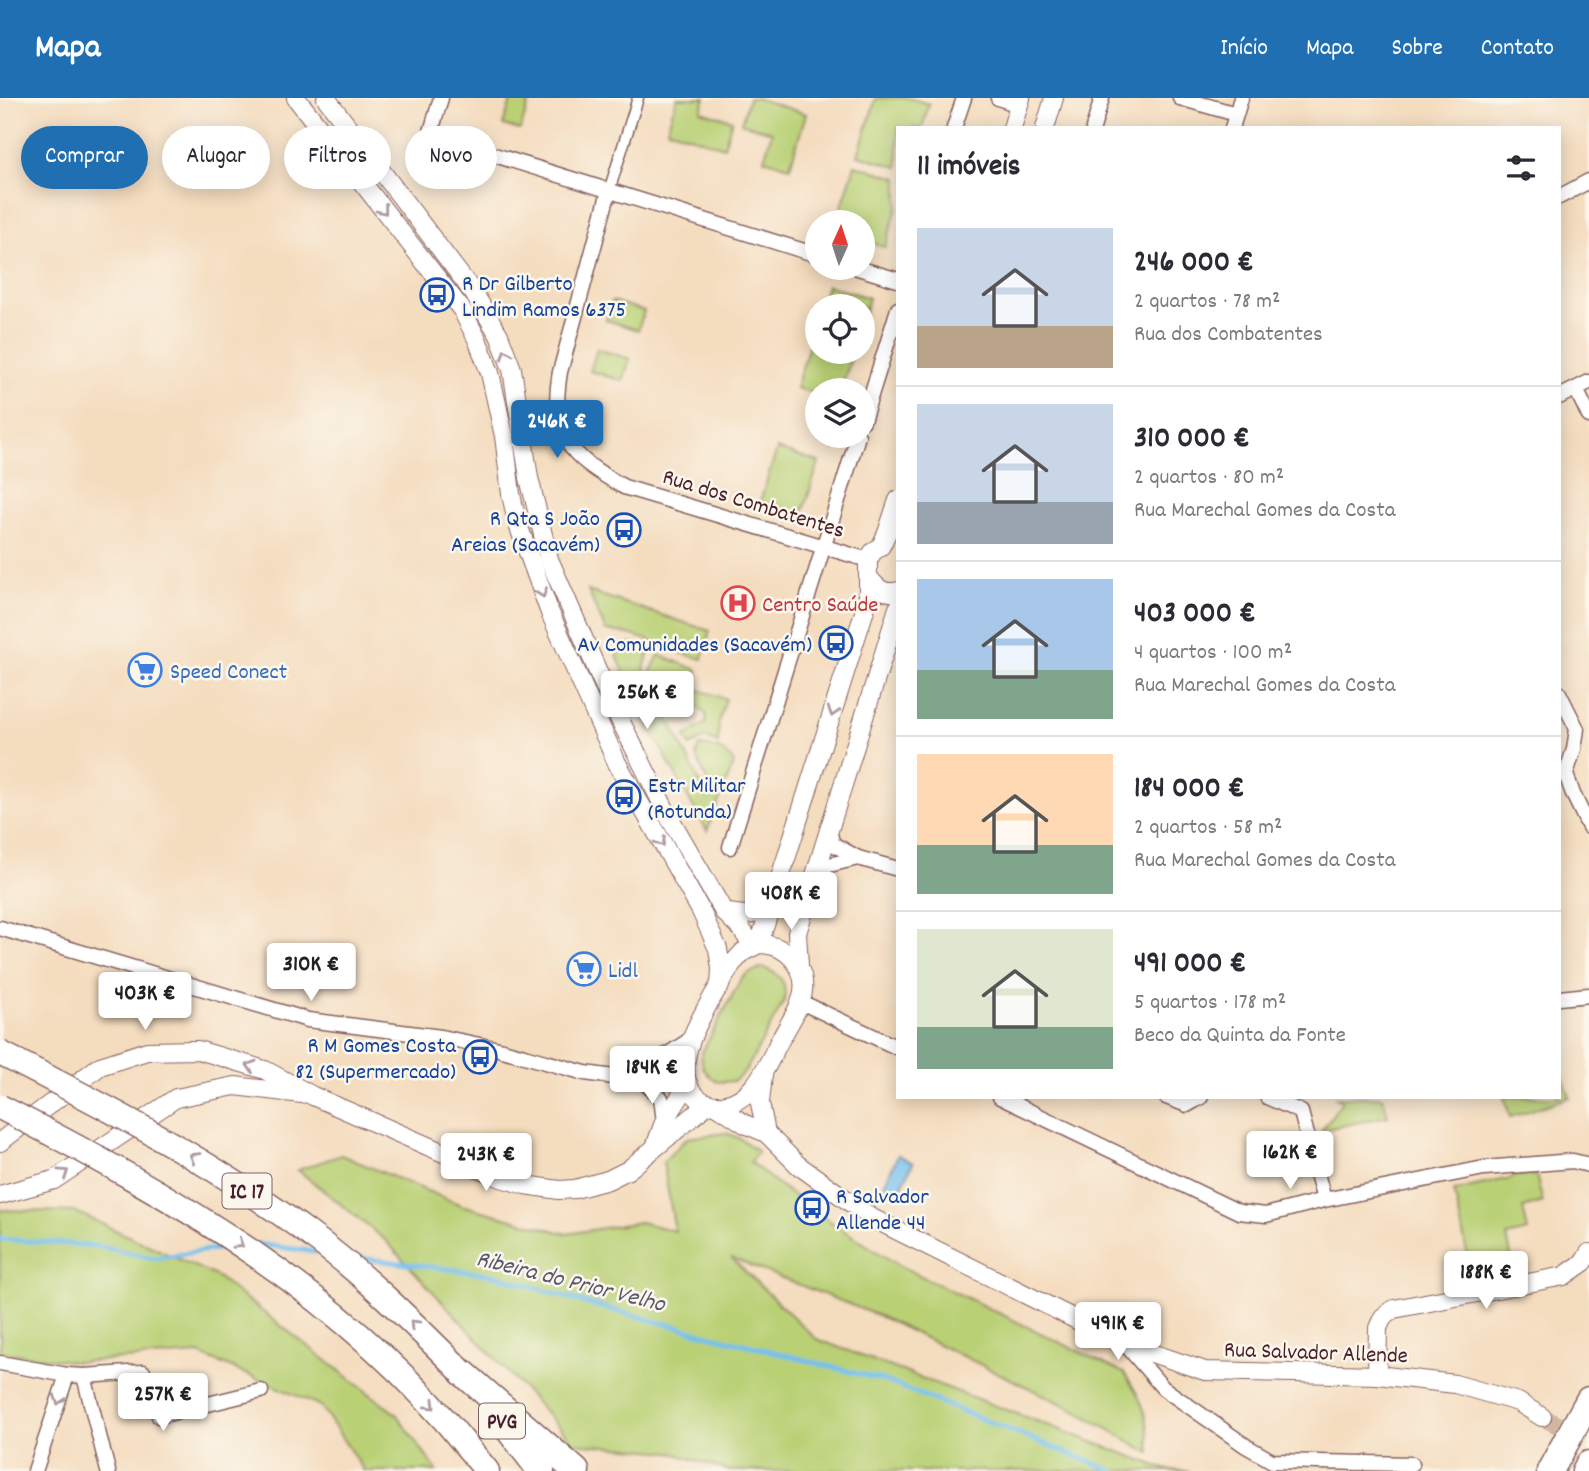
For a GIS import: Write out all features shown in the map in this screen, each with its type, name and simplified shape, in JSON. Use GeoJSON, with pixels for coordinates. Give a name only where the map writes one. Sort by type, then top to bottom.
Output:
{"type":"FeatureCollection","features":[{"type":"Feature","properties":{"kind":"highway","name":"IC 17"},"geometry":{"type":"LineString","coordinates":[[0,1053],[176,1146],[271,1207],[310,1234],[390,1301],[462,1372]]}},
{"type":"Feature","properties":{"kind":"highway","name":"IC 17"},"geometry":{"type":"LineString","coordinates":[[0,1107],[97,1158],[270,1264],[327,1308],[377,1352],[448,1422],[487,1471]]}},
{"type":"Feature","properties":{"kind":"highway","name":"PVG"},"geometry":{"type":"LineString","coordinates":[[462,1372],[541,1471]]}},
{"type":"Feature","properties":{"kind":"highway"},"geometry":{"type":"LineString","coordinates":[[462,1372],[576,1471]]}},
{"type":"Feature","properties":{"kind":"highway"},"geometry":{"type":"LineString","coordinates":[[1550,1471],[1589,1400]]}},
{"type":"Feature","properties":{"kind":"highway"},"geometry":{"type":"LineString","coordinates":[[1585,1471],[1589,1464]]}},
{"type":"Feature","properties":{"kind":"street"},"geometry":{"type":"LineString","coordinates":[[296,98],[462,310],[477,340],[495,389],[517,522],[550,612],[617,763],[701,911],[718,949],[720,986]]}},
{"type":"Feature","properties":{"kind":"street"},"geometry":{"type":"LineString","coordinates":[[326,98],[473,292],[499,335],[512,369],[529,478],[549,559],[612,704],[668,815],[724,912],[756,945],[782,948],[799,965]]}},
{"type":"Feature","properties":{"kind":"street"},"geometry":{"type":"LineString","coordinates":[[441,98],[430,135],[805,251]]}},
{"type":"Feature","properties":{"kind":"street"},"geometry":{"type":"LineString","coordinates":[[609,191],[638,98]]}},
{"type":"Feature","properties":{"kind":"street"},"geometry":{"type":"LineString","coordinates":[[955,126],[964,98]]}},
{"type":"Feature","properties":{"kind":"street"},"geometry":{"type":"LineString","coordinates":[[998,98],[1020,101],[1013,126]]}},
{"type":"Feature","properties":{"kind":"street"},"geometry":{"type":"LineString","coordinates":[[1046,126],[1054,98]]}},
{"type":"Feature","properties":{"kind":"street"},"geometry":{"type":"LineString","coordinates":[[1094,126],[1102,98]]}},
{"type":"Feature","properties":{"kind":"street"},"geometry":{"type":"LineString","coordinates":[[1181,98],[1211,102],[1234,121],[1241,98]]}},
{"type":"Feature","properties":{"kind":"street"},"geometry":{"type":"LineString","coordinates":[[1561,196],[1589,181]]}},
{"type":"Feature","properties":{"kind":"street","name":"Rua dos Combatentes"},"geometry":{"type":"LineString","coordinates":[[609,191],[556,395],[559,426],[573,452],[591,468],[624,487],[868,560]]}},
{"type":"Feature","properties":{"kind":"street"},"geometry":{"type":"LineString","coordinates":[[875,273],[896,279]]}},
{"type":"Feature","properties":{"kind":"street"},"geometry":{"type":"LineString","coordinates":[[875,383],[896,315]]}},
{"type":"Feature","properties":{"kind":"street"},"geometry":{"type":"LineString","coordinates":[[1561,396],[1582,385],[1589,416]]}},
{"type":"Feature","properties":{"kind":"street"},"geometry":{"type":"LineString","coordinates":[[730,847],[854,448]]}},
{"type":"Feature","properties":{"kind":"street"},"geometry":{"type":"LineString","coordinates":[[654,1147],[664,1122],[687,1082],[684,1060],[692,1038],[732,964],[756,945],[773,904],[868,600],[868,560],[889,546],[887,533],[896,506]]}},
{"type":"Feature","properties":{"kind":"street"},"geometry":{"type":"LineString","coordinates":[[870,579],[884,591],[896,591]]}},
{"type":"Feature","properties":{"kind":"street"},"geometry":{"type":"LineString","coordinates":[[0,1142],[100,1066],[146,1051],[198,1050],[265,1070],[313,1096],[501,1178],[544,1189],[575,1189],[608,1180],[628,1170],[654,1147],[712,1105],[727,1104],[745,1096],[763,1073],[801,1002],[803,984],[797,933],[896,614]]}},
{"type":"Feature","properties":{"kind":"street"},"geometry":{"type":"LineString","coordinates":[[1561,697],[1577,729],[1566,774],[1589,827]]}},
{"type":"Feature","properties":{"kind":"street"},"geometry":{"type":"LineString","coordinates":[[828,832],[832,844],[858,858],[896,868]]}},
{"type":"Feature","properties":{"kind":"street"},"geometry":{"type":"LineString","coordinates":[[815,876],[829,864],[858,858]]}},
{"type":"Feature","properties":{"kind":"street"},"geometry":{"type":"LineString","coordinates":[[724,912],[748,916],[758,914],[773,904]]}},
{"type":"Feature","properties":{"kind":"street"},"geometry":{"type":"LineString","coordinates":[[0,928],[308,1020],[441,1037],[499,1049],[585,1073],[643,1081],[687,1082]]}},
{"type":"Feature","properties":{"kind":"street"},"geometry":{"type":"LineString","coordinates":[[1561,998],[1589,995]]}},
{"type":"Feature","properties":{"kind":"street"},"geometry":{"type":"LineString","coordinates":[[801,1002],[896,1047]]}},
{"type":"Feature","properties":{"kind":"street"},"geometry":{"type":"LineString","coordinates":[[622,1077],[652,1064],[692,1038]]}},
{"type":"Feature","properties":{"kind":"street"},"geometry":{"type":"LineString","coordinates":[[763,1073],[760,1103],[766,1133]]}},
{"type":"Feature","properties":{"kind":"street"},"geometry":{"type":"LineString","coordinates":[[643,1081],[661,1098],[664,1122]]}},
{"type":"Feature","properties":{"kind":"street","name":"Rua Salvador Allende"},"geometry":{"type":"LineString","coordinates":[[687,1082],[697,1098],[766,1133],[798,1165],[872,1218],[1125,1344],[1205,1371],[1377,1375],[1455,1384],[1518,1402],[1542,1417]]}},
{"type":"Feature","properties":{"kind":"street"},"geometry":{"type":"LineString","coordinates":[[0,1195],[54,1180],[176,1098],[235,1086],[313,1096]]}},
{"type":"Feature","properties":{"kind":"street"},"geometry":{"type":"LineString","coordinates":[[1004,1099],[1239,1212],[1266,1215],[1324,1200],[1484,1168],[1573,1161],[1589,1165]]}},
{"type":"Feature","properties":{"kind":"street"},"geometry":{"type":"LineString","coordinates":[[1171,1099],[1187,1105],[1198,1099]]}},
{"type":"Feature","properties":{"kind":"street"},"geometry":{"type":"LineString","coordinates":[[1272,1099],[1301,1112],[1324,1200]]}},
{"type":"Feature","properties":{"kind":"street"},"geometry":{"type":"LineString","coordinates":[[1377,1375],[1378,1328],[1382,1317],[1394,1309],[1564,1276],[1584,1262],[1589,1253]]}},
{"type":"Feature","properties":{"kind":"street"},"geometry":{"type":"LineString","coordinates":[[1125,1344],[1163,1388],[1272,1461],[1412,1464]]}},
{"type":"Feature","properties":{"kind":"street"},"geometry":{"type":"LineString","coordinates":[[0,1363],[67,1375],[143,1372],[159,1416],[261,1391]]}},
{"type":"Feature","properties":{"kind":"street"},"geometry":{"type":"LineString","coordinates":[[35,1471],[67,1375]]}},
{"type":"Feature","properties":{"kind":"street"},"geometry":{"type":"LineString","coordinates":[[84,1376],[108,1471]]}},
{"type":"Feature","properties":{"kind":"green space"},"geometry":{"type":"Polygon","coordinates":[[[512,98],[530,100],[520,130],[503,125],[512,98]]]}},
{"type":"Feature","properties":{"kind":"green space"},"geometry":{"type":"Polygon","coordinates":[[[677,98],[705,98],[701,111],[732,120],[724,147],[667,129],[677,98]]]}},
{"type":"Feature","properties":{"kind":"green space"},"geometry":{"type":"Polygon","coordinates":[[[749,98],[806,114],[790,167],[764,159],[772,132],[741,123],[749,98]]]}},
{"type":"Feature","properties":{"kind":"green space"},"geometry":{"type":"Polygon","coordinates":[[[876,98],[909,98],[929,104],[923,126],[896,126],[896,166],[858,155],[876,98]]]}},
{"type":"Feature","properties":{"kind":"green space"},"geometry":{"type":"Polygon","coordinates":[[[855,165],[896,177],[896,211],[885,247],[875,244],[875,210],[841,210],[855,165]]]}},
{"type":"Feature","properties":{"kind":"green space"},"geometry":{"type":"Polygon","coordinates":[[[827,285],[856,294],[824,294],[827,285]]]}},
{"type":"Feature","properties":{"kind":"green space"},"geometry":{"type":"Polygon","coordinates":[[[612,301],[644,311],[638,330],[606,320],[612,301]]]}},
{"type":"Feature","properties":{"kind":"green space"},"geometry":{"type":"Polygon","coordinates":[[[597,349],[630,359],[623,381],[590,371],[597,349]]]}},
{"type":"Feature","properties":{"kind":"green space"},"geometry":{"type":"Polygon","coordinates":[[[805,358],[805,364],[849,364],[845,378],[805,378],[805,391],[796,388],[805,358]]]}},
{"type":"Feature","properties":{"kind":"green space"},"geometry":{"type":"Polygon","coordinates":[[[777,449],[819,462],[802,515],[760,502],[777,449]]]}},
{"type":"Feature","properties":{"kind":"green space"},"geometry":{"type":"Polygon","coordinates":[[[588,591],[710,631],[702,659],[643,638],[606,631],[588,591]]]}},
{"type":"Feature","properties":{"kind":"green space"},"geometry":{"type":"Polygon","coordinates":[[[632,643],[650,649],[644,669],[707,797],[709,785],[696,756],[699,746],[720,750],[734,763],[707,831],[624,673],[615,650],[632,643]]]}},
{"type":"Feature","properties":{"kind":"green space"},"geometry":{"type":"Polygon","coordinates":[[[659,655],[698,670],[693,688],[726,699],[719,721],[718,743],[705,738],[690,746],[685,737],[706,723],[706,714],[693,704],[661,690],[651,671],[659,655]]]}},
{"type":"Feature","properties":{"kind":"green space"},"geometry":{"type":"Polygon","coordinates":[[[761,968],[773,972],[781,979],[785,989],[784,1001],[745,1072],[734,1081],[719,1082],[712,1079],[703,1068],[701,1054],[741,979],[761,968]]]}},
{"type":"Feature","properties":{"kind":"green space"},"geometry":{"type":"Polygon","coordinates":[[[1561,1072],[1570,1097],[1510,1117],[1505,1099],[1561,1099],[1561,1072]]]}},
{"type":"Feature","properties":{"kind":"green space"},"geometry":{"type":"Polygon","coordinates":[[[1338,1099],[1384,1099],[1388,1116],[1322,1130],[1342,1101],[1338,1099]]]}},
{"type":"Feature","properties":{"kind":"green space"},"geometry":{"type":"Polygon","coordinates":[[[726,1133],[741,1139],[758,1152],[750,1162],[787,1191],[902,1267],[1124,1373],[1137,1393],[1144,1411],[1150,1453],[1071,1408],[879,1316],[731,1258],[816,1339],[1168,1470],[1190,1471],[729,1471],[670,1452],[574,1443],[384,1239],[298,1170],[341,1155],[461,1205],[567,1234],[640,1222],[675,1231],[663,1162],[687,1138],[726,1133]]]}},
{"type":"Feature","properties":{"kind":"green space"},"geometry":{"type":"Polygon","coordinates":[[[1536,1175],[1543,1202],[1523,1208],[1528,1231],[1507,1236],[1514,1271],[1473,1281],[1454,1191],[1508,1180],[1515,1176],[1536,1175]]]}},
{"type":"Feature","properties":{"kind":"green space"},"geometry":{"type":"Polygon","coordinates":[[[0,1210],[76,1212],[216,1276],[396,1414],[437,1471],[364,1471],[321,1406],[199,1354],[77,1362],[0,1352],[0,1210]]]}},
{"type":"Feature","properties":{"kind":"water"},"geometry":{"type":"Polygon","coordinates":[[[898,1155],[913,1163],[897,1196],[882,1189],[898,1155]]]}},
{"type":"Feature","properties":{"kind":"waterway","name":"Ribeira do Prior Velho"},"geometry":{"type":"LineString","coordinates":[[0,1239],[97,1246],[154,1258],[229,1247]]}},
{"type":"Feature","properties":{"kind":"waterway","name":"Ribeira do Prior Velho"},"geometry":{"type":"LineString","coordinates":[[256,1244],[316,1252]]}},
{"type":"Feature","properties":{"kind":"waterway","name":"Ribeira do Prior Velho"},"geometry":{"type":"LineString","coordinates":[[353,1257],[495,1275],[582,1302],[886,1381],[1113,1471]]}},
{"type":"Feature","properties":{"kind":"tunnel"},"geometry":{"type":"LineString","coordinates":[[1542,1417],[1589,1441]]}},
{"type":"Feature","properties":{"kind":"place","name":"R Dr Gilberto Lindim Ramos 6375"},"geometry":{"type":"Point","coordinates":[437,295]}},
{"type":"Feature","properties":{"kind":"place","name":"R Qta S João Areias (Sacavém)"},"geometry":{"type":"Point","coordinates":[624,530]}},
{"type":"Feature","properties":{"kind":"place","name":"Centro Saúde"},"geometry":{"type":"Point","coordinates":[738,603]}},
{"type":"Feature","properties":{"kind":"place","name":"Av Comunidades (Sacavém)"},"geometry":{"type":"Point","coordinates":[836,643]}},
{"type":"Feature","properties":{"kind":"place","name":"Speed Conect"},"geometry":{"type":"Point","coordinates":[145,670]}},
{"type":"Feature","properties":{"kind":"place","name":"Estr Militar (Rotunda)"},"geometry":{"type":"Point","coordinates":[624,797]}},
{"type":"Feature","properties":{"kind":"place","name":"Lidl"},"geometry":{"type":"Point","coordinates":[584,969]}},
{"type":"Feature","properties":{"kind":"place","name":"R M Gomes Costa 82 (Supermercado)"},"geometry":{"type":"Point","coordinates":[480,1057]}},
{"type":"Feature","properties":{"kind":"place","name":"R Salvador Allende 44"},"geometry":{"type":"Point","coordinates":[812,1208]}}]}
